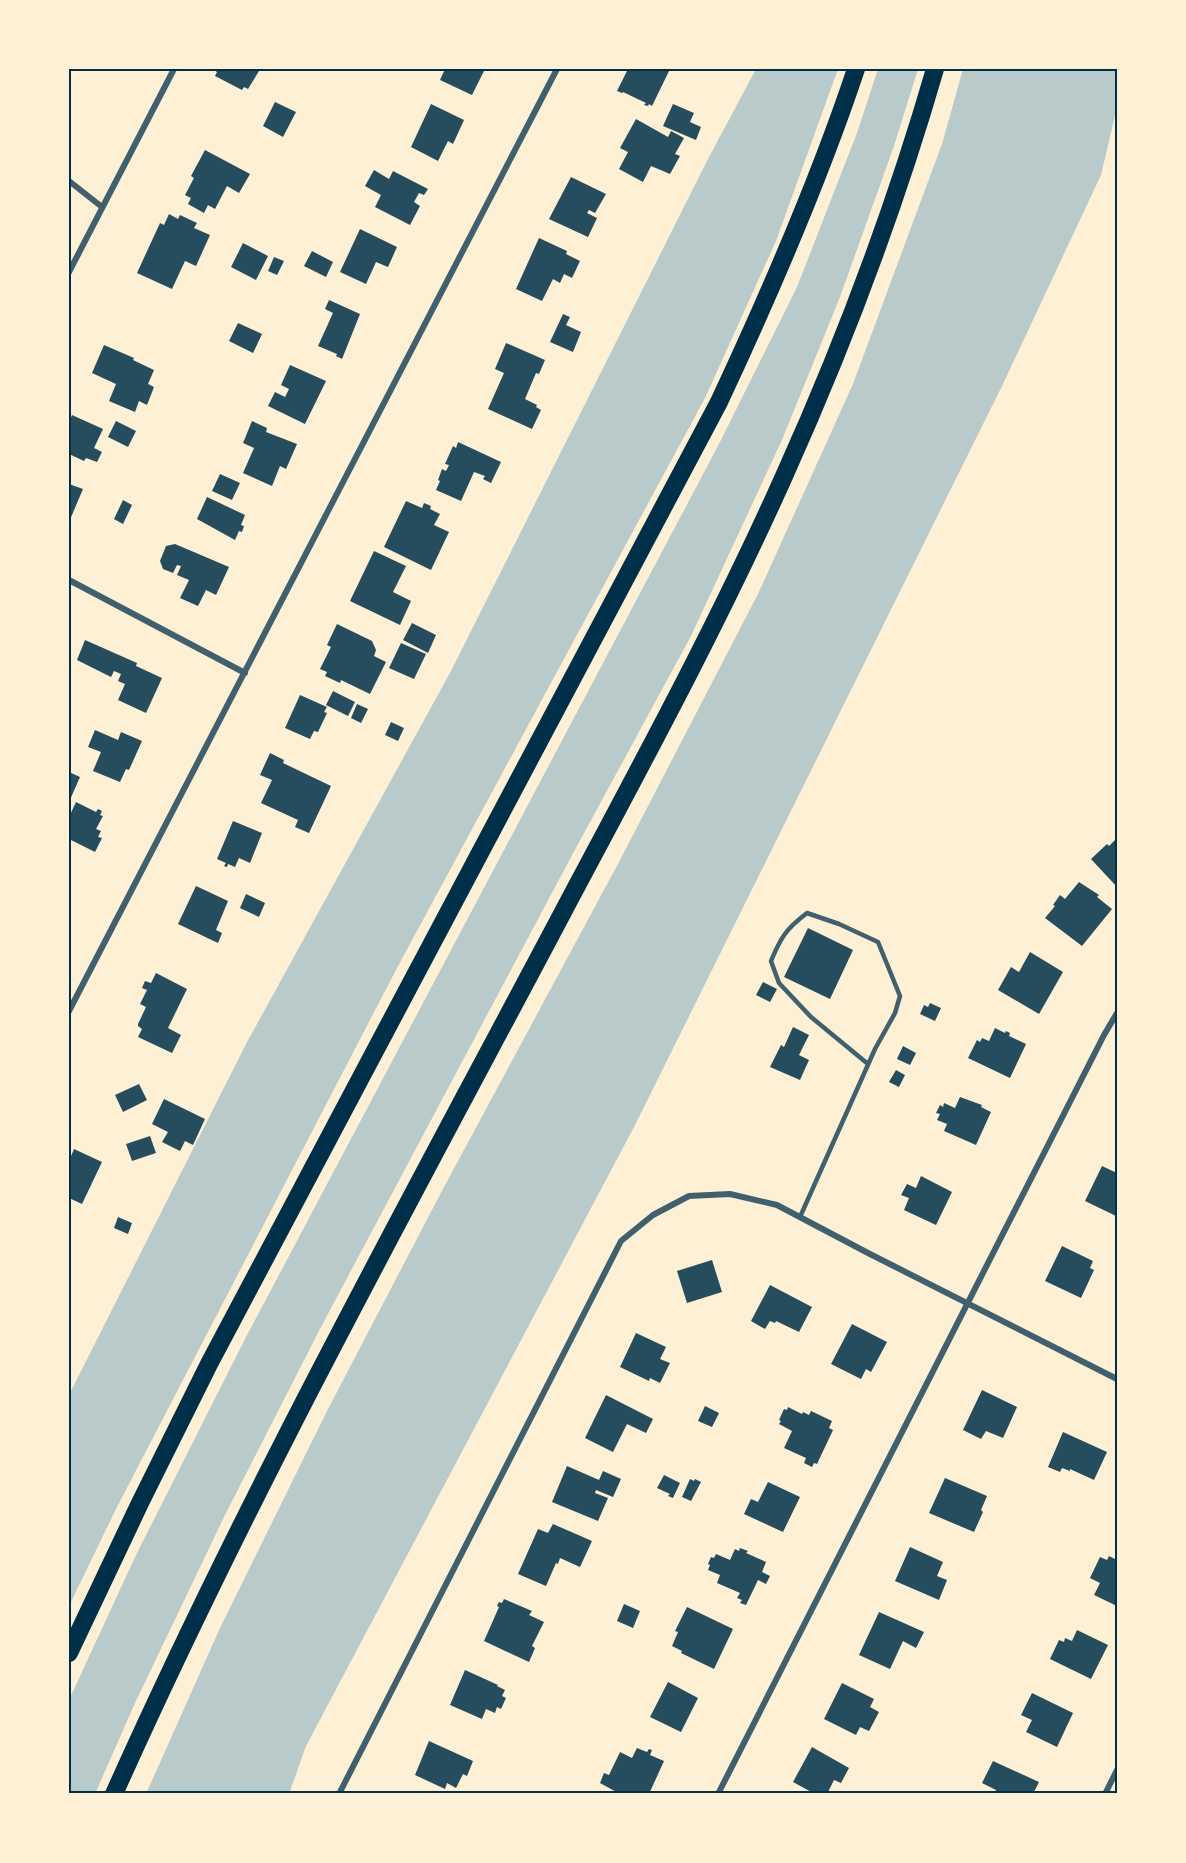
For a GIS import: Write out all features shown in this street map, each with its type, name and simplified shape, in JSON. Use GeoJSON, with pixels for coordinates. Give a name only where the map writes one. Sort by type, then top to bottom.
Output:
{"type":"FeatureCollection","features":[{"type":"Feature","properties":{"kind":"highway"},"geometry":{"type":"LineString","coordinates":[[69,1653],[209,1364],[719,402],[791,242],[856,69]]}},
{"type":"Feature","properties":{"kind":"highway"},"geometry":{"type":"LineString","coordinates":[[114,1794],[210,1587],[290,1426],[672,706],[740,572],[808,422],[852,315],[893,203],[936,69]]}},
{"type":"Feature","properties":{"kind":"street"},"geometry":{"type":"LineString","coordinates":[[69,272],[174,69]]}},
{"type":"Feature","properties":{"kind":"street"},"geometry":{"type":"LineString","coordinates":[[69,1011],[557,69]]}},
{"type":"Feature","properties":{"kind":"street"},"geometry":{"type":"LineString","coordinates":[[69,181],[102,207]]}},
{"type":"Feature","properties":{"kind":"street"},"geometry":{"type":"LineString","coordinates":[[69,580],[245,673]]}},
{"type":"Feature","properties":{"kind":"street"},"geometry":{"type":"LineString","coordinates":[[718,1794],[1117,1013]]}},
{"type":"Feature","properties":{"kind":"street"},"geometry":{"type":"LineString","coordinates":[[339,1794],[621,1241],[653,1215],[689,1196],[730,1194],[777,1205],[1117,1379]]}},
{"type":"Feature","properties":{"kind":"street"},"geometry":{"type":"LineString","coordinates":[[1105,1794],[1117,1770]]}},
{"type":"Feature","properties":{"kind":"lane"},"geometry":{"type":"LineString","coordinates":[[800,1217],[868,1064],[895,1013],[900,996],[878,942],[839,924],[807,913],[792,924],[781,938],[771,961],[778,983],[811,1017],[868,1064]]}},
{"type":"Feature","properties":{"kind":"shaded area"},"geometry":{"type":"Polygon","coordinates":[[[756,69],[838,69],[776,241],[705,398],[397,968],[116,1509],[69,1606],[69,1395],[246,1044],[451,671],[708,159],[756,69]]]}},
{"type":"Feature","properties":{"kind":"shaded area"},"geometry":{"type":"Polygon","coordinates":[[[878,69],[918,69],[894,146],[840,297],[782,440],[691,636],[321,1327],[225,1515],[135,1703],[95,1794],[69,1794],[69,1700],[136,1555],[245,1339],[718,446],[797,287],[857,133],[878,69]]]}},
{"type":"Feature","properties":{"kind":"shaded area"},"geometry":{"type":"Polygon","coordinates":[[[963,69],[1117,69],[1117,107],[1101,175],[1002,386],[634,1127],[306,1746],[289,1794],[146,1794],[220,1628],[327,1411],[444,1187],[619,862],[758,594],[853,384],[942,144],[963,69]]]}},
{"type":"Feature","properties":{"kind":"building"},"geometry":{"type":"Polygon","coordinates":[[[212,69],[259,69],[259,71],[248,89],[244,87],[242,90],[215,76],[217,72],[212,69]]]}},
{"type":"Feature","properties":{"kind":"building"},"geometry":{"type":"Polygon","coordinates":[[[445,69],[485,69],[472,95],[440,80],[445,69]]]}},
{"type":"Feature","properties":{"kind":"building"},"geometry":{"type":"Polygon","coordinates":[[[628,69],[670,69],[652,106],[644,105],[646,103],[617,91],[628,69]]]}},
{"type":"Feature","properties":{"kind":"building"},"geometry":{"type":"Polygon","coordinates":[[[275,102],[296,112],[283,137],[263,126],[275,102]]]}},
{"type":"Feature","properties":{"kind":"building"},"geometry":{"type":"Polygon","coordinates":[[[431,104],[464,120],[453,144],[448,141],[438,161],[411,147],[431,104]]]}},
{"type":"Feature","properties":{"kind":"building"},"geometry":{"type":"Polygon","coordinates":[[[673,104],[694,113],[690,122],[701,127],[696,140],[663,126],[673,104]]]}},
{"type":"Feature","properties":{"kind":"building"},"geometry":{"type":"Polygon","coordinates":[[[636,119],[668,137],[671,131],[684,138],[675,154],[680,156],[670,174],[651,166],[643,182],[619,169],[628,152],[620,148],[636,119]]]}},
{"type":"Feature","properties":{"kind":"building"},"geometry":{"type":"Polygon","coordinates":[[[205,150],[250,174],[239,193],[227,186],[215,209],[208,205],[204,213],[188,204],[191,198],[185,195],[194,178],[191,176],[205,150]]]}},
{"type":"Feature","properties":{"kind":"building"},"geometry":{"type":"Polygon","coordinates":[[[374,170],[389,179],[393,171],[428,189],[424,195],[419,193],[414,202],[420,206],[410,225],[375,207],[381,195],[365,186],[374,170]]]}},
{"type":"Feature","properties":{"kind":"building"},"geometry":{"type":"Polygon","coordinates":[[[571,177],[606,194],[595,213],[589,210],[587,213],[597,218],[588,237],[549,219],[571,177]]]}},
{"type":"Feature","properties":{"kind":"building"},"geometry":{"type":"Polygon","coordinates":[[[169,214],[178,219],[180,215],[197,223],[194,228],[210,235],[196,266],[185,261],[172,289],[137,273],[160,223],[164,225],[169,214]]]}},
{"type":"Feature","properties":{"kind":"building"},"geometry":{"type":"Polygon","coordinates":[[[360,229],[397,247],[388,267],[376,262],[366,284],[340,272],[360,229]]]}},
{"type":"Feature","properties":{"kind":"building"},"geometry":{"type":"Polygon","coordinates":[[[539,238],[567,251],[566,254],[580,261],[572,278],[564,274],[560,283],[553,279],[542,301],[516,289],[539,238]]]}},
{"type":"Feature","properties":{"kind":"building"},"geometry":{"type":"Polygon","coordinates":[[[243,243],[268,256],[256,280],[231,267],[243,243]]]}},
{"type":"Feature","properties":{"kind":"building"},"geometry":{"type":"Polygon","coordinates":[[[312,251],[333,262],[326,277],[304,266],[312,251]]]}},
{"type":"Feature","properties":{"kind":"building"},"geometry":{"type":"Polygon","coordinates":[[[274,257],[284,261],[277,275],[268,271],[274,257]]]}},
{"type":"Feature","properties":{"kind":"building"},"geometry":{"type":"Polygon","coordinates":[[[329,300],[360,314],[342,359],[336,356],[337,354],[318,346],[333,313],[325,309],[329,300]]]}},
{"type":"Feature","properties":{"kind":"building"},"geometry":{"type":"Polygon","coordinates":[[[563,314],[570,317],[566,325],[581,332],[573,352],[550,342],[563,314]]]}},
{"type":"Feature","properties":{"kind":"building"},"geometry":{"type":"Polygon","coordinates":[[[238,323],[262,334],[253,353],[229,341],[238,323]]]}},
{"type":"Feature","properties":{"kind":"building"},"geometry":{"type":"Polygon","coordinates":[[[506,343],[545,360],[539,374],[536,373],[525,399],[537,405],[536,407],[541,410],[532,429],[488,409],[504,373],[495,369],[506,343]]]}},
{"type":"Feature","properties":{"kind":"building"},"geometry":{"type":"Polygon","coordinates":[[[104,345],[154,370],[148,384],[154,387],[147,405],[139,401],[135,412],[109,401],[116,384],[92,373],[104,345]]]}},
{"type":"Feature","properties":{"kind":"building"},"geometry":{"type":"Polygon","coordinates":[[[290,365],[326,381],[305,424],[268,406],[275,392],[285,397],[289,389],[281,385],[290,365]]]}},
{"type":"Feature","properties":{"kind":"building"},"geometry":{"type":"Polygon","coordinates":[[[72,415],[103,429],[94,448],[102,452],[97,462],[86,458],[84,461],[69,454],[69,422],[72,415]]]}},
{"type":"Feature","properties":{"kind":"building"},"geometry":{"type":"Polygon","coordinates":[[[116,421],[136,431],[128,447],[108,437],[116,421]]]}},
{"type":"Feature","properties":{"kind":"building"},"geometry":{"type":"Polygon","coordinates":[[[252,421],[267,428],[266,432],[297,444],[286,469],[280,466],[272,486],[243,473],[254,448],[243,443],[252,421]]]}},
{"type":"Feature","properties":{"kind":"building"},"geometry":{"type":"Polygon","coordinates":[[[458,442],[501,462],[491,483],[483,479],[485,476],[474,472],[461,501],[436,490],[442,469],[446,471],[449,465],[445,464],[453,446],[456,448],[458,442]]]}},
{"type":"Feature","properties":{"kind":"building"},"geometry":{"type":"Polygon","coordinates":[[[220,474],[240,483],[232,500],[212,491],[220,474]]]}},
{"type":"Feature","properties":{"kind":"building"},"geometry":{"type":"Polygon","coordinates":[[[69,484],[83,489],[69,522],[69,484]]]}},
{"type":"Feature","properties":{"kind":"building"},"geometry":{"type":"Polygon","coordinates":[[[207,497],[245,515],[241,525],[244,526],[242,532],[239,531],[235,540],[197,519],[207,497]]]}},
{"type":"Feature","properties":{"kind":"building"},"geometry":{"type":"Polygon","coordinates":[[[123,500],[132,505],[123,524],[114,519],[123,500]]]}},
{"type":"Feature","properties":{"kind":"building"},"geometry":{"type":"Polygon","coordinates":[[[406,501],[422,508],[424,503],[431,506],[430,509],[440,514],[434,525],[449,532],[431,570],[384,547],[406,501]]]}},
{"type":"Feature","properties":{"kind":"building"},"geometry":{"type":"Polygon","coordinates":[[[175,544],[229,567],[216,595],[206,590],[198,606],[180,598],[189,580],[177,575],[181,566],[177,565],[173,573],[163,569],[160,561],[166,546],[175,544]]]}},
{"type":"Feature","properties":{"kind":"building"},"geometry":{"type":"Polygon","coordinates":[[[374,551],[406,566],[393,592],[411,601],[400,625],[350,601],[374,551]]]}},
{"type":"Feature","properties":{"kind":"building"},"geometry":{"type":"Polygon","coordinates":[[[412,623],[436,635],[428,653],[403,640],[412,623]]]}},
{"type":"Feature","properties":{"kind":"building"},"geometry":{"type":"Polygon","coordinates":[[[337,624],[372,641],[376,650],[374,656],[386,662],[370,694],[341,680],[340,683],[325,676],[327,672],[320,669],[331,647],[327,645],[337,624]]]}},
{"type":"Feature","properties":{"kind":"building"},"geometry":{"type":"Polygon","coordinates":[[[85,640],[137,663],[136,666],[162,678],[146,713],[118,700],[125,684],[118,681],[121,674],[114,671],[111,677],[77,660],[85,640]]]}},
{"type":"Feature","properties":{"kind":"building"},"geometry":{"type":"Polygon","coordinates":[[[401,643],[426,654],[414,679],[389,668],[401,643]]]}},
{"type":"Feature","properties":{"kind":"building"},"geometry":{"type":"Polygon","coordinates":[[[333,691],[355,702],[348,716],[326,705],[333,691]]]}},
{"type":"Feature","properties":{"kind":"building"},"geometry":{"type":"Polygon","coordinates":[[[300,695],[327,707],[324,712],[327,713],[318,732],[314,731],[310,739],[285,728],[300,695]]]}},
{"type":"Feature","properties":{"kind":"building"},"geometry":{"type":"Polygon","coordinates":[[[357,704],[368,709],[361,723],[351,718],[357,704]]]}},
{"type":"Feature","properties":{"kind":"building"},"geometry":{"type":"Polygon","coordinates":[[[391,722],[404,728],[398,741],[385,735],[391,722]]]}},
{"type":"Feature","properties":{"kind":"building"},"geometry":{"type":"Polygon","coordinates":[[[95,730],[118,740],[121,732],[142,741],[129,770],[126,769],[120,782],[93,771],[101,752],[88,747],[95,730]]]}},
{"type":"Feature","properties":{"kind":"building"},"geometry":{"type":"Polygon","coordinates":[[[270,753],[284,760],[283,763],[331,786],[309,833],[295,827],[298,820],[261,803],[272,780],[260,775],[270,753]]]}},
{"type":"Feature","properties":{"kind":"building"},"geometry":{"type":"Polygon","coordinates":[[[69,772],[80,777],[69,802],[69,772]]]}},
{"type":"Feature","properties":{"kind":"building"},"geometry":{"type":"Polygon","coordinates":[[[76,802],[96,812],[98,809],[102,811],[100,815],[103,816],[96,829],[101,831],[98,837],[102,838],[95,852],[69,839],[69,817],[76,802]]]}},
{"type":"Feature","properties":{"kind":"building"},"geometry":{"type":"Polygon","coordinates":[[[233,821],[262,833],[250,863],[239,858],[235,867],[228,864],[227,867],[224,866],[226,863],[217,859],[233,821]]]}},
{"type":"Feature","properties":{"kind":"building"},"geometry":{"type":"Polygon","coordinates":[[[1117,838],[1117,887],[1091,859],[1117,838]]]}},
{"type":"Feature","properties":{"kind":"building"},"geometry":{"type":"Polygon","coordinates":[[[1079,882],[1099,895],[1097,897],[1112,909],[1082,946],[1045,918],[1055,906],[1053,905],[1060,895],[1065,899],[1079,882]]]}},
{"type":"Feature","properties":{"kind":"building"},"geometry":{"type":"Polygon","coordinates":[[[196,886],[228,901],[216,930],[222,933],[218,943],[178,924],[196,886]]]}},
{"type":"Feature","properties":{"kind":"building"},"geometry":{"type":"Polygon","coordinates":[[[246,894],[265,903],[259,917],[240,908],[246,894]]]}},
{"type":"Feature","properties":{"kind":"building"},"geometry":{"type":"Polygon","coordinates":[[[808,928],[853,950],[830,999],[784,977],[808,928]]]}},
{"type":"Feature","properties":{"kind":"building"},"geometry":{"type":"Polygon","coordinates":[[[1030,952],[1063,972],[1039,1014],[998,990],[1011,967],[1019,972],[1030,952]]]}},
{"type":"Feature","properties":{"kind":"building"},"geometry":{"type":"Polygon","coordinates":[[[156,973],[187,989],[168,1028],[181,1035],[172,1053],[138,1037],[142,1029],[138,1024],[146,1007],[140,1004],[147,990],[142,988],[145,981],[151,983],[156,973]]]}},
{"type":"Feature","properties":{"kind":"building"},"geometry":{"type":"Polygon","coordinates":[[[763,982],[777,989],[770,1002],[756,995],[763,982]]]}},
{"type":"Feature","properties":{"kind":"building"},"geometry":{"type":"Polygon","coordinates":[[[930,1003],[941,1008],[935,1021],[920,1014],[924,1005],[928,1007],[930,1003]]]}},
{"type":"Feature","properties":{"kind":"building"},"geometry":{"type":"Polygon","coordinates":[[[793,1027],[809,1035],[799,1055],[809,1060],[800,1080],[770,1067],[781,1045],[784,1047],[793,1027]]]}},
{"type":"Feature","properties":{"kind":"building"},"geometry":{"type":"Polygon","coordinates":[[[995,1028],[1010,1033],[1009,1036],[1026,1044],[1010,1078],[968,1058],[977,1040],[980,1042],[982,1038],[989,1041],[995,1028]]]}},
{"type":"Feature","properties":{"kind":"building"},"geometry":{"type":"Polygon","coordinates":[[[903,1046],[916,1053],[910,1065],[897,1059],[903,1046]]]}},
{"type":"Feature","properties":{"kind":"building"},"geometry":{"type":"Polygon","coordinates":[[[896,1070],[905,1075],[899,1087],[889,1082],[896,1070]]]}},
{"type":"Feature","properties":{"kind":"building"},"geometry":{"type":"Polygon","coordinates":[[[139,1084],[147,1100],[123,1112],[115,1095],[139,1084]]]}},
{"type":"Feature","properties":{"kind":"building"},"geometry":{"type":"Polygon","coordinates":[[[960,1097],[982,1105],[981,1107],[991,1112],[976,1145],[944,1131],[947,1124],[937,1120],[940,1114],[936,1113],[940,1105],[943,1107],[944,1103],[955,1108],[960,1097]]]}},
{"type":"Feature","properties":{"kind":"building"},"geometry":{"type":"Polygon","coordinates":[[[164,1099],[205,1119],[193,1145],[185,1141],[180,1151],[162,1142],[168,1132],[152,1124],[164,1099]]]}},
{"type":"Feature","properties":{"kind":"building"},"geometry":{"type":"Polygon","coordinates":[[[150,1136],[156,1153],[132,1161],[126,1144],[150,1136]]]}},
{"type":"Feature","properties":{"kind":"building"},"geometry":{"type":"Polygon","coordinates":[[[74,1149],[102,1162],[82,1204],[69,1198],[69,1161],[74,1149]]]}},
{"type":"Feature","properties":{"kind":"building"},"geometry":{"type":"Polygon","coordinates":[[[1102,1166],[1117,1173],[1116,1216],[1085,1201],[1102,1166]]]}},
{"type":"Feature","properties":{"kind":"building"},"geometry":{"type":"Polygon","coordinates":[[[921,1176],[952,1192],[936,1225],[904,1210],[909,1198],[901,1195],[907,1184],[916,1188],[921,1176]]]}},
{"type":"Feature","properties":{"kind":"building"},"geometry":{"type":"Polygon","coordinates":[[[118,1217],[132,1223],[128,1234],[114,1228],[118,1217]]]}},
{"type":"Feature","properties":{"kind":"building"},"geometry":{"type":"Polygon","coordinates":[[[1062,1246],[1093,1261],[1090,1268],[1094,1270],[1081,1298],[1045,1281],[1062,1246]]]}},
{"type":"Feature","properties":{"kind":"building"},"geometry":{"type":"Polygon","coordinates":[[[712,1260],[722,1292],[687,1303],[677,1271],[712,1260]]]}},
{"type":"Feature","properties":{"kind":"building"},"geometry":{"type":"Polygon","coordinates":[[[770,1285],[812,1307],[799,1332],[776,1321],[775,1323],[770,1321],[765,1329],[751,1321],[770,1285]]]}},
{"type":"Feature","properties":{"kind":"building"},"geometry":{"type":"Polygon","coordinates":[[[852,1324],[887,1342],[871,1372],[866,1369],[861,1379],[831,1364],[852,1324]]]}},
{"type":"Feature","properties":{"kind":"building"},"geometry":{"type":"Polygon","coordinates":[[[636,1333],[666,1347],[660,1359],[670,1363],[660,1383],[650,1378],[649,1381],[620,1367],[636,1333]]]}},
{"type":"Feature","properties":{"kind":"building"},"geometry":{"type":"Polygon","coordinates":[[[982,1390],[1017,1407],[1003,1438],[986,1431],[981,1439],[963,1430],[982,1390]]]}},
{"type":"Feature","properties":{"kind":"building"},"geometry":{"type":"Polygon","coordinates":[[[606,1395],[653,1419],[646,1433],[627,1424],[613,1452],[585,1438],[606,1395]]]}},
{"type":"Feature","properties":{"kind":"building"},"geometry":{"type":"Polygon","coordinates":[[[705,1406],[719,1413],[712,1427],[698,1421],[705,1406]]]}},
{"type":"Feature","properties":{"kind":"building"},"geometry":{"type":"Polygon","coordinates":[[[788,1407],[802,1414],[803,1412],[809,1415],[811,1411],[832,1421],[829,1428],[833,1430],[817,1464],[814,1463],[812,1467],[804,1463],[806,1458],[784,1448],[792,1431],[779,1424],[781,1421],[779,1420],[784,1409],[787,1410],[788,1407]]]}},
{"type":"Feature","properties":{"kind":"building"},"geometry":{"type":"Polygon","coordinates":[[[1063,1432],[1107,1452],[1094,1480],[1070,1469],[1070,1471],[1062,1468],[1060,1472],[1048,1467],[1063,1432]]]}},
{"type":"Feature","properties":{"kind":"building"},"geometry":{"type":"Polygon","coordinates":[[[567,1466],[599,1480],[603,1471],[621,1479],[613,1497],[596,1490],[595,1493],[608,1498],[598,1521],[552,1502],[567,1466]]]}},
{"type":"Feature","properties":{"kind":"building"},"geometry":{"type":"Polygon","coordinates":[[[664,1475],[680,1483],[673,1498],[668,1496],[670,1494],[657,1488],[664,1475]]]}},
{"type":"Feature","properties":{"kind":"building"},"geometry":{"type":"Polygon","coordinates":[[[945,1478],[987,1496],[974,1532],[929,1513],[945,1478]]]}},
{"type":"Feature","properties":{"kind":"building"},"geometry":{"type":"Polygon","coordinates":[[[690,1479],[701,1482],[691,1501],[682,1497],[690,1479]]]}},
{"type":"Feature","properties":{"kind":"building"},"geometry":{"type":"Polygon","coordinates":[[[768,1482],[800,1497],[783,1532],[744,1514],[751,1499],[758,1502],[768,1482]]]}},
{"type":"Feature","properties":{"kind":"building"},"geometry":{"type":"Polygon","coordinates":[[[553,1524],[592,1541],[580,1567],[560,1558],[546,1586],[518,1574],[538,1529],[548,1533],[553,1524]]]}},
{"type":"Feature","properties":{"kind":"building"},"geometry":{"type":"Polygon","coordinates":[[[910,1547],[943,1562],[937,1576],[947,1580],[939,1600],[895,1581],[910,1547]]]}},
{"type":"Feature","properties":{"kind":"building"},"geometry":{"type":"Polygon","coordinates":[[[740,1548],[766,1562],[762,1572],[770,1576],[766,1584],[758,1580],[746,1605],[740,1603],[742,1600],[737,1598],[740,1593],[717,1583],[720,1575],[708,1570],[711,1557],[714,1558],[716,1554],[730,1560],[735,1549],[739,1551],[740,1548]]]}},
{"type":"Feature","properties":{"kind":"building"},"geometry":{"type":"Polygon","coordinates":[[[1109,1556],[1117,1560],[1117,1606],[1094,1595],[1100,1583],[1090,1578],[1100,1557],[1107,1560],[1109,1556]]]}},
{"type":"Feature","properties":{"kind":"building"},"geometry":{"type":"Polygon","coordinates":[[[504,1599],[532,1611],[529,1615],[544,1622],[532,1646],[535,1648],[529,1662],[484,1641],[499,1607],[497,1606],[504,1599]]]}},
{"type":"Feature","properties":{"kind":"building"},"geometry":{"type":"Polygon","coordinates":[[[624,1604],[640,1611],[633,1628],[617,1621],[624,1604]]]}},
{"type":"Feature","properties":{"kind":"building"},"geometry":{"type":"Polygon","coordinates":[[[687,1607],[733,1629],[714,1669],[681,1653],[682,1651],[672,1646],[678,1632],[675,1631],[687,1607]]]}},
{"type":"Feature","properties":{"kind":"building"},"geometry":{"type":"Polygon","coordinates":[[[879,1612],[924,1632],[916,1648],[903,1641],[890,1669],[859,1655],[879,1612]]]}},
{"type":"Feature","properties":{"kind":"building"},"geometry":{"type":"Polygon","coordinates":[[[1077,1630],[1108,1645],[1091,1679],[1050,1659],[1059,1640],[1064,1642],[1065,1638],[1072,1641],[1077,1630]]]}},
{"type":"Feature","properties":{"kind":"building"},"geometry":{"type":"Polygon","coordinates":[[[465,1670],[505,1690],[502,1696],[506,1698],[501,1709],[497,1707],[495,1713],[486,1709],[482,1719],[450,1705],[465,1670]]]}},
{"type":"Feature","properties":{"kind":"building"},"geometry":{"type":"Polygon","coordinates":[[[668,1682],[698,1698],[681,1732],[650,1717],[668,1682]]]}},
{"type":"Feature","properties":{"kind":"building"},"geometry":{"type":"Polygon","coordinates":[[[842,1683],[874,1699],[870,1707],[879,1712],[869,1731],[860,1727],[856,1735],[824,1719],[842,1683]]]}},
{"type":"Feature","properties":{"kind":"building"},"geometry":{"type":"Polygon","coordinates":[[[1032,1693],[1073,1713],[1057,1747],[1026,1732],[1032,1720],[1021,1715],[1032,1693]]]}},
{"type":"Feature","properties":{"kind":"building"},"geometry":{"type":"Polygon","coordinates":[[[429,1741],[473,1761],[467,1776],[463,1774],[456,1788],[447,1783],[445,1789],[415,1775],[429,1741]]]}},
{"type":"Feature","properties":{"kind":"building"},"geometry":{"type":"Polygon","coordinates":[[[812,1747],[849,1768],[841,1783],[834,1780],[827,1794],[815,1794],[793,1782],[812,1747]]]}},
{"type":"Feature","properties":{"kind":"building"},"geometry":{"type":"Polygon","coordinates":[[[637,1748],[647,1752],[649,1749],[652,1750],[650,1755],[664,1761],[649,1794],[620,1794],[600,1783],[604,1773],[609,1775],[620,1752],[632,1758],[637,1748]]]}},
{"type":"Feature","properties":{"kind":"building"},"geometry":{"type":"Polygon","coordinates":[[[993,1761],[1039,1782],[1033,1794],[994,1794],[996,1790],[982,1783],[993,1761]]]}}]}
